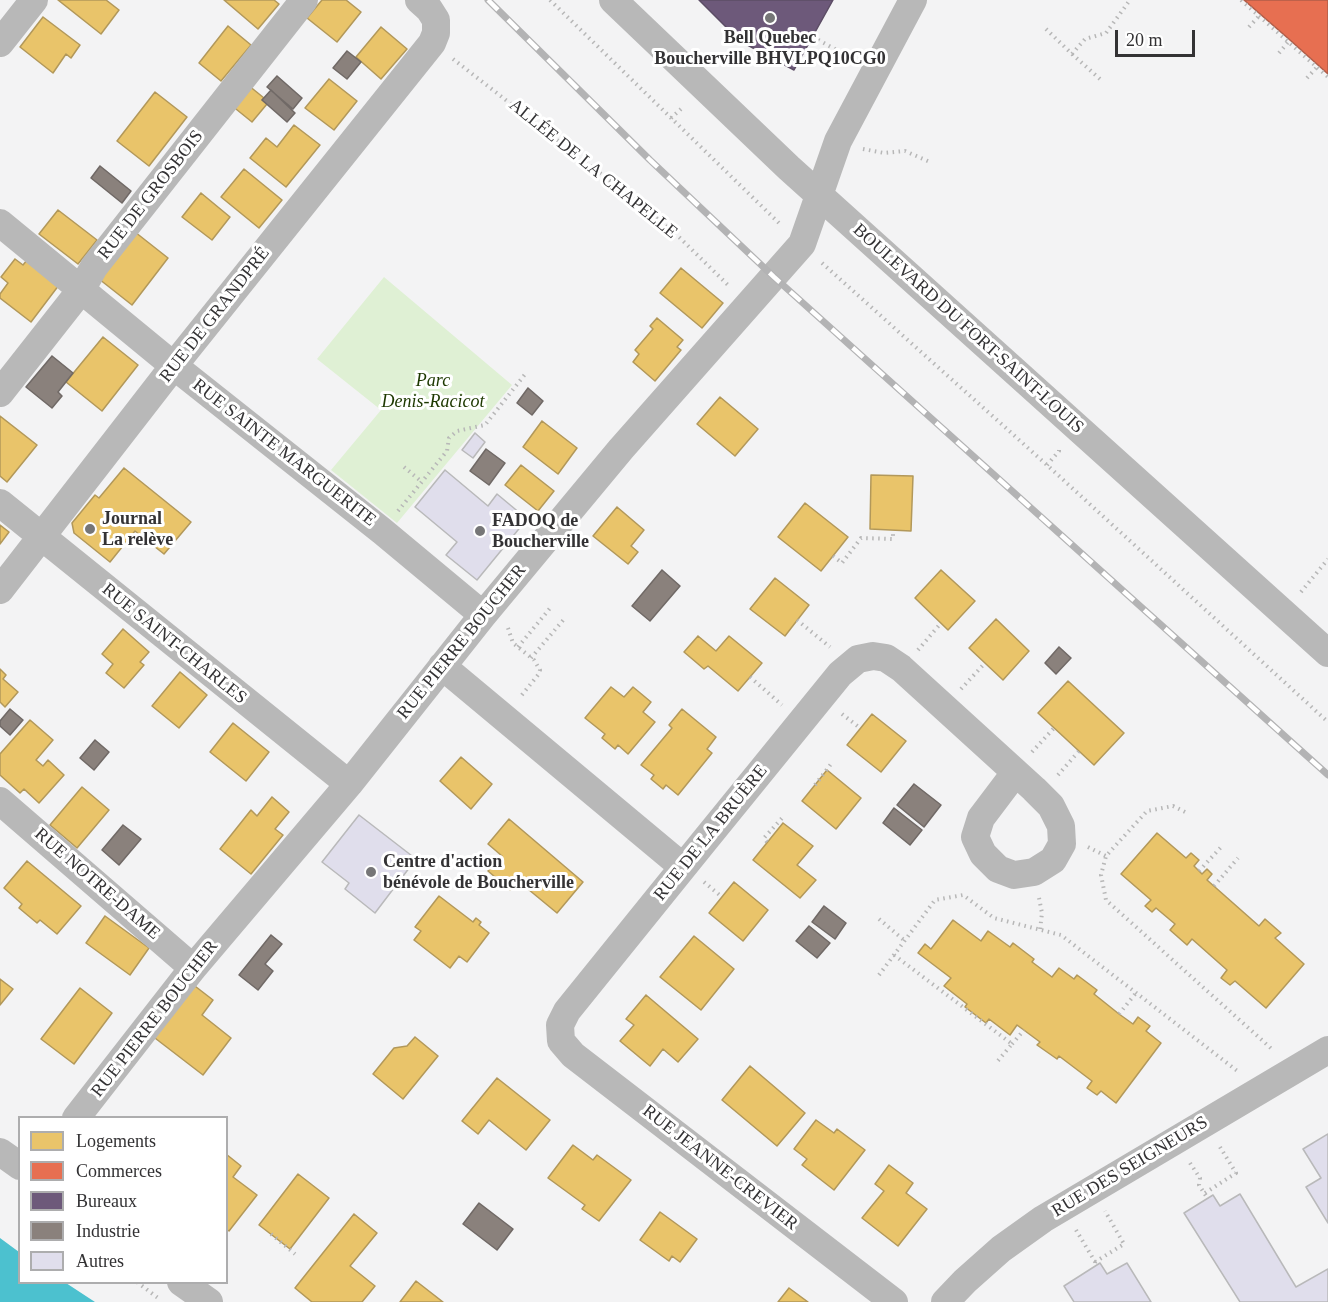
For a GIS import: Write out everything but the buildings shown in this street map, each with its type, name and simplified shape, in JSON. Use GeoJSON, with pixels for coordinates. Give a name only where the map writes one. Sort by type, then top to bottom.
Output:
{"type":"FeatureCollection","features":[{"type":"Feature","properties":{"kind":"street"},"geometry":{"type":"LineString","coordinates":[[0,43],[34,0]]}},
{"type":"Feature","properties":{"kind":"street","name":"RUE DE GROSBOIS"},"geometry":{"type":"LineString","coordinates":[[0,393],[81,290],[94,267],[304,0]]}},
{"type":"Feature","properties":{"kind":"street"},"geometry":{"type":"LineString","coordinates":[[419,0],[436,20],[436,33],[441,50]]}},
{"type":"Feature","properties":{"kind":"street","name":"BOULEVARD DU FORT-SAINT-LOUIS"},"geometry":{"type":"LineString","coordinates":[[613,0],[780,160],[1328,653]]}},
{"type":"Feature","properties":{"kind":"street","name":"RUE PIERRE BOUCHER"},"geometry":{"type":"LineString","coordinates":[[78,1116],[194,968],[349,784],[442,666],[494,618],[621,449],[802,244],[838,141],[913,0]]}},
{"type":"Feature","properties":{"kind":"street","name":"RUE DE GRANDPRÉ"},"geometry":{"type":"LineString","coordinates":[[0,590],[174,366],[441,50]]}},
{"type":"Feature","properties":{"kind":"street","name":"RUE SAINTE MARGUERITE"},"geometry":{"type":"LineString","coordinates":[[0,223],[174,366],[494,618]]}},
{"type":"Feature","properties":{"kind":"street","name":"RUE SAINT-CHARLES"},"geometry":{"type":"LineString","coordinates":[[0,503],[349,784]]}},
{"type":"Feature","properties":{"kind":"street","name":"RUE DE LA BRUÈRE"},"geometry":{"type":"LineString","coordinates":[[560,1025],[567,1011],[691,872],[845,669],[858,659],[873,656],[886,658],[1021,765]]}},
{"type":"Feature","properties":{"kind":"street"},"geometry":{"type":"LineString","coordinates":[[442,666],[691,872]]}},
{"type":"Feature","properties":{"kind":"street","name":"RUE NOTRE-DAME"},"geometry":{"type":"LineString","coordinates":[[0,801],[194,968]]}},
{"type":"Feature","properties":{"kind":"street","name":"RUE JEANNE-CREVIER"},"geometry":{"type":"LineString","coordinates":[[560,1025],[561,1041],[573,1054],[894,1302]]}},
{"type":"Feature","properties":{"kind":"street","name":"RUE DES SEIGNEURS"},"geometry":{"type":"LineString","coordinates":[[945,1302],[964,1281],[1001,1249],[1043,1219],[1328,1050]]}},
{"type":"Feature","properties":{"kind":"street"},"geometry":{"type":"LineString","coordinates":[[0,1152],[18,1165]]}},
{"type":"Feature","properties":{"kind":"street"},"geometry":{"type":"LineString","coordinates":[[184,1284],[209,1302]]}},
{"type":"Feature","properties":{"kind":"path"},"geometry":{"type":"LineString","coordinates":[[550,0],[782,226]]}},
{"type":"Feature","properties":{"kind":"path"},"geometry":{"type":"LineString","coordinates":[[1072,54],[1085,39],[1106,33],[1130,0]]}},
{"type":"Feature","properties":{"kind":"path"},"geometry":{"type":"LineString","coordinates":[[1241,0],[1328,77]]}},
{"type":"Feature","properties":{"kind":"path"},"geometry":{"type":"LineString","coordinates":[[1249,27],[1259,16]]}},
{"type":"Feature","properties":{"kind":"path"},"geometry":{"type":"LineString","coordinates":[[1046,29],[1101,80]]}},
{"type":"Feature","properties":{"kind":"path"},"geometry":{"type":"LineString","coordinates":[[813,37],[859,62]]}},
{"type":"Feature","properties":{"kind":"path"},"geometry":{"type":"LineString","coordinates":[[1279,53],[1289,41]]}},
{"type":"Feature","properties":{"kind":"path","name":"ALLÉE DE LA CHAPELLE"},"geometry":{"type":"LineString","coordinates":[[441,50],[632,198],[680,238],[731,288]]}},
{"type":"Feature","properties":{"kind":"path"},"geometry":{"type":"LineString","coordinates":[[1307,78],[1317,67]]}},
{"type":"Feature","properties":{"kind":"path"},"geometry":{"type":"LineString","coordinates":[[671,118],[682,108]]}},
{"type":"Feature","properties":{"kind":"path"},"geometry":{"type":"LineString","coordinates":[[857,147],[884,153],[905,151],[930,162]]}},
{"type":"Feature","properties":{"kind":"path"},"geometry":{"type":"LineString","coordinates":[[819,261],[1047,465],[1328,722]]}},
{"type":"Feature","properties":{"kind":"path"},"geometry":{"type":"LineString","coordinates":[[395,514],[447,451],[449,438],[457,431],[485,425],[526,373]]}},
{"type":"Feature","properties":{"kind":"path"},"geometry":{"type":"LineString","coordinates":[[1047,465],[1059,452]]}},
{"type":"Feature","properties":{"kind":"path"},"geometry":{"type":"LineString","coordinates":[[404,467],[422,482]]}},
{"type":"Feature","properties":{"kind":"path"},"geometry":{"type":"LineString","coordinates":[[833,556],[842,563],[861,538],[893,539],[893,530]]}},
{"type":"Feature","properties":{"kind":"path"},"geometry":{"type":"LineString","coordinates":[[1301,592],[1328,559]]}},
{"type":"Feature","properties":{"kind":"path"},"geometry":{"type":"LineString","coordinates":[[518,647],[551,607]]}},
{"type":"Feature","properties":{"kind":"path"},"geometry":{"type":"LineString","coordinates":[[494,618],[511,640],[531,658],[540,670],[516,702]]}},
{"type":"Feature","properties":{"kind":"path"},"geometry":{"type":"LineString","coordinates":[[531,658],[565,618]]}},
{"type":"Feature","properties":{"kind":"path"},"geometry":{"type":"LineString","coordinates":[[797,620],[835,652]]}},
{"type":"Feature","properties":{"kind":"path"},"geometry":{"type":"LineString","coordinates":[[914,655],[941,623]]}},
{"type":"Feature","properties":{"kind":"path"},"geometry":{"type":"LineString","coordinates":[[957,694],[985,663]]}},
{"type":"Feature","properties":{"kind":"path"},"geometry":{"type":"LineString","coordinates":[[750,677],[787,709]]}},
{"type":"Feature","properties":{"kind":"path"},"geometry":{"type":"LineString","coordinates":[[836,709],[860,728]]}},
{"type":"Feature","properties":{"kind":"path"},"geometry":{"type":"LineString","coordinates":[[1021,765],[1054,728]]}},
{"type":"Feature","properties":{"kind":"path"},"geometry":{"type":"LineString","coordinates":[[1054,780],[1079,751]]}},
{"type":"Feature","properties":{"kind":"path"},"geometry":{"type":"LineString","coordinates":[[815,785],[831,764]]}},
{"type":"Feature","properties":{"kind":"path"},"geometry":{"type":"LineString","coordinates":[[1185,812],[1173,806],[1147,812],[1106,856],[1101,875],[1106,900],[1275,1052]]}},
{"type":"Feature","properties":{"kind":"path"},"geometry":{"type":"LineString","coordinates":[[767,842],[764,838],[783,817]]}},
{"type":"Feature","properties":{"kind":"path"},"geometry":{"type":"LineString","coordinates":[[1082,844],[1106,856]]}},
{"type":"Feature","properties":{"kind":"path"},"geometry":{"type":"LineString","coordinates":[[1199,871],[1223,845]]}},
{"type":"Feature","properties":{"kind":"path"},"geometry":{"type":"LineString","coordinates":[[1214,886],[1238,858]]}},
{"type":"Feature","properties":{"kind":"path"},"geometry":{"type":"LineString","coordinates":[[691,872],[722,897]]}},
{"type":"Feature","properties":{"kind":"path"},"geometry":{"type":"LineString","coordinates":[[1038,892],[1042,913],[1040,930]]}},
{"type":"Feature","properties":{"kind":"path"},"geometry":{"type":"LineString","coordinates":[[879,975],[935,900],[963,895],[994,918],[1061,935],[1240,1073]]}},
{"type":"Feature","properties":{"kind":"path"},"geometry":{"type":"LineString","coordinates":[[879,920],[904,941]]}},
{"type":"Feature","properties":{"kind":"path"},"geometry":{"type":"LineString","coordinates":[[894,955],[1011,1044]]}},
{"type":"Feature","properties":{"kind":"path"},"geometry":{"type":"LineString","coordinates":[[1119,1014],[1136,993]]}},
{"type":"Feature","properties":{"kind":"path"},"geometry":{"type":"LineString","coordinates":[[996,1063],[1024,1030]]}},
{"type":"Feature","properties":{"kind":"path"},"geometry":{"type":"LineString","coordinates":[[1205,1193],[1236,1173],[1217,1142]]}},
{"type":"Feature","properties":{"kind":"path"},"geometry":{"type":"LineString","coordinates":[[1188,1159],[1200,1178],[1199,1185],[1208,1198]]}},
{"type":"Feature","properties":{"kind":"path"},"geometry":{"type":"LineString","coordinates":[[1076,1229],[1096,1263],[1124,1244],[1105,1210]]}},
{"type":"Feature","properties":{"kind":"path"},"geometry":{"type":"LineString","coordinates":[[271,1234],[295,1254]]}},
{"type":"Feature","properties":{"kind":"path"},"geometry":{"type":"LineString","coordinates":[[140,1284],[164,1302]]}},
{"type":"Feature","properties":{"kind":"green space","name":"Parc Denis-Racicot"},"geometry":{"type":"Polygon","coordinates":[[[384,277],[512,385],[397,523],[331,470],[381,410],[317,359],[384,277]]]}},
{"type":"Feature","properties":{"kind":"water"},"geometry":{"type":"Polygon","coordinates":[[[0,1238],[18,1251],[18,1284],[68,1284],[95,1302],[0,1302],[0,1238]]]}},
{"type":"Feature","properties":{"kind":"railway"},"geometry":{"type":"LineString","coordinates":[[488,0],[650,160],[774,277],[1328,775]]}},
{"type":"Feature","properties":{"kind":"place","name":"Bell Quebec Boucherville BHVLPQ10CG0"},"geometry":{"type":"Point","coordinates":[770,18]}},
{"type":"Feature","properties":{"kind":"place","name":"Journal La relève"},"geometry":{"type":"Point","coordinates":[90,529]}},
{"type":"Feature","properties":{"kind":"place","name":"FADOQ de Boucherville"},"geometry":{"type":"Point","coordinates":[480,531]}},
{"type":"Feature","properties":{"kind":"place","name":"Centre d'action bénévole de Boucherville"},"geometry":{"type":"Point","coordinates":[371,872]}}]}
